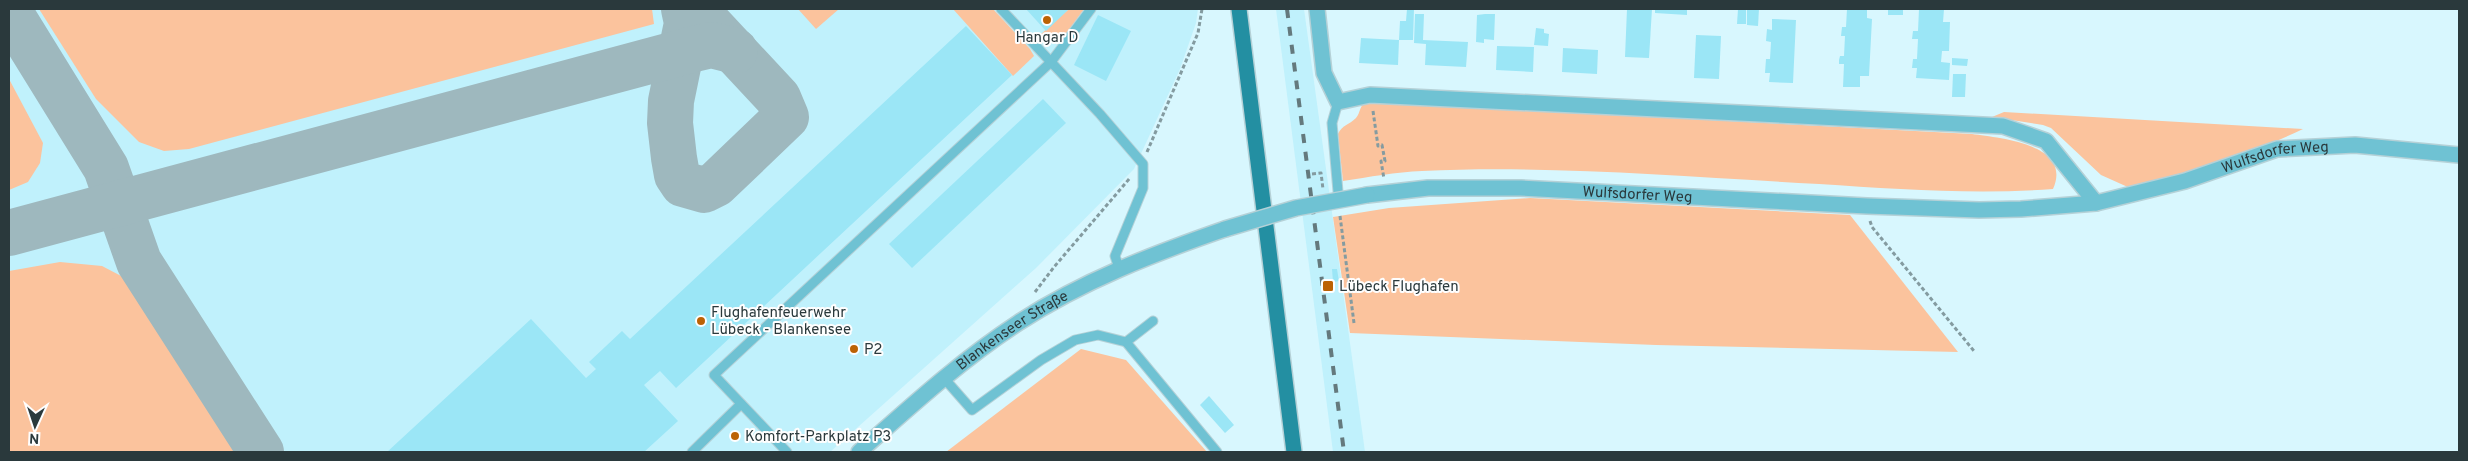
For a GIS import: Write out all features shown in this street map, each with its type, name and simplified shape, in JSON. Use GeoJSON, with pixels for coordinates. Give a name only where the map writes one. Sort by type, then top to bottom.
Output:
{"type":"FeatureCollection","features":[{"type":"Feature","properties":{"kind":"main road"},"geometry":{"type":"LineString","coordinates":[[1239,9],[1294,452]]}},
{"type":"Feature","properties":{"kind":"street"},"geometry":{"type":"LineString","coordinates":[[1316,9],[1324,73],[1338,102],[1370,95],[2003,126],[2046,141],[2096,203]]}},
{"type":"Feature","properties":{"kind":"street","name":"Wulfsdorfer Weg"},"geometry":{"type":"LineString","coordinates":[[1186,243],[1225,229],[1296,208],[1368,195],[1428,188],[1521,188],[1979,210],[2096,203],[2185,181],[2277,149],[2355,145],[2459,155]]}},
{"type":"Feature","properties":{"kind":"street","name":"Blankenseer Straße"},"geometry":{"type":"LineString","coordinates":[[859,452],[944,377],[1019,322],[1119,268],[1186,243]]}},
{"type":"Feature","properties":{"kind":"lane"},"geometry":{"type":"LineString","coordinates":[[1000,9],[1051,62],[1143,164],[1143,188],[1115,256],[1119,268]]}},
{"type":"Feature","properties":{"kind":"lane"},"geometry":{"type":"LineString","coordinates":[[787,452],[714,375],[1051,62],[1091,9]]}},
{"type":"Feature","properties":{"kind":"lane"},"geometry":{"type":"LineString","coordinates":[[1338,102],[1332,123],[1339,208]]}},
{"type":"Feature","properties":{"kind":"lane"},"geometry":{"type":"LineString","coordinates":[[1126,342],[1153,321]]}},
{"type":"Feature","properties":{"kind":"lane"},"geometry":{"type":"LineString","coordinates":[[944,377],[972,410],[1041,360],[1075,340],[1098,335],[1126,342],[1217,452]]}},
{"type":"Feature","properties":{"kind":"lane"},"geometry":{"type":"LineString","coordinates":[[692,452],[741,404]]}},
{"type":"Feature","properties":{"kind":"path"},"geometry":{"type":"LineString","coordinates":[[1033,296],[1054,267],[1143,164],[1198,33],[1202,9]]}},
{"type":"Feature","properties":{"kind":"path"},"geometry":{"type":"LineString","coordinates":[[1370,95],[1378,146],[1382,145],[1384,153],[1385,161],[1381,161],[1384,180]]}},
{"type":"Feature","properties":{"kind":"path"},"geometry":{"type":"LineString","coordinates":[[1312,174],[1321,173],[1323,190]]}},
{"type":"Feature","properties":{"kind":"path"},"geometry":{"type":"LineString","coordinates":[[1866,206],[1872,227],[1974,351]]}},
{"type":"Feature","properties":{"kind":"path"},"geometry":{"type":"LineString","coordinates":[[1339,208],[1354,323]]}},
{"type":"Feature","properties":{"kind":"shaded area"},"geometry":{"type":"Polygon","coordinates":[[[9,9],[1198,9],[1196,23],[1180,69],[1134,169],[1036,268],[830,452],[9,452],[9,9]]]}},
{"type":"Feature","properties":{"kind":"shaded area"},"geometry":{"type":"Polygon","coordinates":[[[39,9],[652,9],[654,24],[189,149],[164,151],[139,142],[96,99],[39,9]]]}},
{"type":"Feature","properties":{"kind":"shaded area"},"geometry":{"type":"Polygon","coordinates":[[[798,9],[839,9],[816,29],[798,9]]]}},
{"type":"Feature","properties":{"kind":"shaded area"},"geometry":{"type":"Polygon","coordinates":[[[953,9],[993,9],[1030,49],[1034,56],[1013,76],[953,9]]]}},
{"type":"Feature","properties":{"kind":"shaded area"},"geometry":{"type":"Polygon","coordinates":[[[1069,9],[1084,9],[1062,39],[1048,42],[1040,35],[1069,9]]]}},
{"type":"Feature","properties":{"kind":"shaded area"},"geometry":{"type":"Polygon","coordinates":[[[1276,9],[1304,9],[1365,452],[1333,452],[1276,9]]]}},
{"type":"Feature","properties":{"kind":"shaded area"},"geometry":{"type":"Polygon","coordinates":[[[9,79],[43,143],[40,163],[28,182],[9,190],[9,79]]]}},
{"type":"Feature","properties":{"kind":"shaded area"},"geometry":{"type":"Polygon","coordinates":[[[1367,102],[1972,134],[2015,141],[2030,146],[2044,153],[2053,162],[2056,174],[2053,189],[2024,191],[1906,189],[1620,173],[1521,170],[1412,172],[1343,181],[1338,134],[1358,116],[1363,105],[1367,102]]]}},
{"type":"Feature","properties":{"kind":"shaded area"},"geometry":{"type":"Polygon","coordinates":[[[2004,112],[2303,129],[2218,163],[2130,188],[2101,175],[2051,128],[1992,117],[2004,112]]]}},
{"type":"Feature","properties":{"kind":"shaded area"},"geometry":{"type":"Polygon","coordinates":[[[1530,198],[1850,215],[1958,352],[1656,345],[1350,333],[1333,217],[1389,208],[1530,198]]]}},
{"type":"Feature","properties":{"kind":"shaded area"},"geometry":{"type":"Polygon","coordinates":[[[60,262],[102,266],[125,278],[238,452],[9,452],[9,271],[60,262]]]}},
{"type":"Feature","properties":{"kind":"shaded area"},"geometry":{"type":"Polygon","coordinates":[[[1081,349],[1126,360],[1207,452],[946,452],[1081,349]]]}},
{"type":"Feature","properties":{"kind":"building","name":"Hangar D"},"geometry":{"type":"Polygon","coordinates":[[[1026,9],[1069,9],[1046,31],[1026,9]]]}},
{"type":"Feature","properties":{"kind":"building"},"geometry":{"type":"Polygon","coordinates":[[[1407,9],[1414,9],[1413,40],[1399,40],[1400,21],[1406,21],[1407,9]]]}},
{"type":"Feature","properties":{"kind":"building"},"geometry":{"type":"Polygon","coordinates":[[[1627,9],[1652,9],[1649,58],[1625,57],[1627,9]]]}},
{"type":"Feature","properties":{"kind":"building"},"geometry":{"type":"Polygon","coordinates":[[[1655,9],[1687,9],[1687,15],[1655,13],[1655,9]]]}},
{"type":"Feature","properties":{"kind":"building"},"geometry":{"type":"Polygon","coordinates":[[[1738,9],[1746,9],[1746,24],[1737,24],[1738,9]]]}},
{"type":"Feature","properties":{"kind":"building"},"geometry":{"type":"Polygon","coordinates":[[[1747,9],[1759,9],[1758,26],[1747,25],[1747,9]]]}},
{"type":"Feature","properties":{"kind":"building"},"geometry":{"type":"Polygon","coordinates":[[[1847,9],[1867,9],[1867,18],[1872,19],[1869,76],[1860,76],[1860,87],[1843,87],[1844,64],[1839,64],[1840,56],[1844,56],[1845,36],[1841,36],[1842,27],[1846,27],[1847,9]]]}},
{"type":"Feature","properties":{"kind":"building"},"geometry":{"type":"Polygon","coordinates":[[[1888,9],[1903,9],[1903,15],[1888,15],[1888,9]]]}},
{"type":"Feature","properties":{"kind":"building"},"geometry":{"type":"Polygon","coordinates":[[[1919,9],[1944,9],[1943,22],[1950,22],[1949,51],[1942,51],[1941,62],[1950,63],[1949,80],[1916,78],[1917,68],[1912,68],[1913,59],[1917,59],[1918,39],[1912,39],[1913,31],[1918,31],[1919,9]]]}},
{"type":"Feature","properties":{"kind":"building"},"geometry":{"type":"Polygon","coordinates":[[[1415,14],[1424,14],[1423,40],[1468,42],[1466,67],[1425,65],[1426,44],[1414,43],[1415,14]]]}},
{"type":"Feature","properties":{"kind":"building"},"geometry":{"type":"Polygon","coordinates":[[[1495,14],[1494,40],[1484,39],[1484,43],[1476,42],[1477,15],[1495,14]]]}},
{"type":"Feature","properties":{"kind":"building"},"geometry":{"type":"Polygon","coordinates":[[[1098,15],[1131,31],[1106,81],[1074,65],[1098,15]]]}},
{"type":"Feature","properties":{"kind":"building"},"geometry":{"type":"Polygon","coordinates":[[[1772,19],[1796,20],[1793,83],[1769,82],[1770,73],[1765,73],[1766,59],[1770,59],[1771,42],[1766,41],[1767,29],[1772,30],[1772,19]]]}},
{"type":"Feature","properties":{"kind":"building"},"geometry":{"type":"Polygon","coordinates":[[[966,26],[1012,75],[676,388],[660,371],[644,385],[678,421],[644,452],[387,452],[531,319],[586,378],[596,369],[589,362],[622,331],[630,339],[966,26]]]}},
{"type":"Feature","properties":{"kind":"building"},"geometry":{"type":"Polygon","coordinates":[[[1536,28],[1544,29],[1544,33],[1549,34],[1548,46],[1534,45],[1536,28]]]}},
{"type":"Feature","properties":{"kind":"building"},"geometry":{"type":"Polygon","coordinates":[[[1696,35],[1721,36],[1719,79],[1694,78],[1696,35]]]}},
{"type":"Feature","properties":{"kind":"building"},"geometry":{"type":"Polygon","coordinates":[[[1361,38],[1399,40],[1398,65],[1359,63],[1361,38]]]}},
{"type":"Feature","properties":{"kind":"building"},"geometry":{"type":"Polygon","coordinates":[[[1497,46],[1534,47],[1533,72],[1496,70],[1497,46]]]}},
{"type":"Feature","properties":{"kind":"building"},"geometry":{"type":"Polygon","coordinates":[[[1563,48],[1598,50],[1597,74],[1562,72],[1563,48]]]}},
{"type":"Feature","properties":{"kind":"building"},"geometry":{"type":"Polygon","coordinates":[[[1952,58],[1968,59],[1967,66],[1952,65],[1952,58]]]}},
{"type":"Feature","properties":{"kind":"building"},"geometry":{"type":"Polygon","coordinates":[[[1953,74],[1966,74],[1965,97],[1952,97],[1953,74]]]}},
{"type":"Feature","properties":{"kind":"building"},"geometry":{"type":"Polygon","coordinates":[[[1043,99],[1066,123],[912,268],[889,244],[1043,99]]]}},
{"type":"Feature","properties":{"kind":"building"},"geometry":{"type":"Polygon","coordinates":[[[1332,269],[1337,269],[1339,281],[1333,282],[1332,269]]]}},
{"type":"Feature","properties":{"kind":"building"},"geometry":{"type":"Polygon","coordinates":[[[1209,396],[1234,425],[1225,433],[1200,405],[1209,396]]]}},
{"type":"Feature","properties":{"kind":"taxiway"},"geometry":{"type":"LineString","coordinates":[[684,9],[687,23],[671,101],[670,123],[677,175],[683,184],[704,190],[716,184],[786,117],[778,98],[695,9]]}},
{"type":"Feature","properties":{"kind":"taxiway"},"geometry":{"type":"LineString","coordinates":[[9,11],[106,168],[139,262],[261,452]]}},
{"type":"Feature","properties":{"kind":"taxiway"},"geometry":{"type":"LineString","coordinates":[[9,233],[698,48],[711,45],[735,51]]}},
{"type":"Feature","properties":{"kind":"railway"},"geometry":{"type":"LineString","coordinates":[[1287,9],[1344,452]]}},
{"type":"Feature","properties":{"kind":"place","name":"Hangar D"},"geometry":{"type":"Point","coordinates":[1047,20]}},
{"type":"Feature","properties":{"kind":"place","name":"Lübeck Flughafen"},"geometry":{"type":"Point","coordinates":[1328,286]}},
{"type":"Feature","properties":{"kind":"place","name":"Flughafenfeuerwehr Lübeck - Blankensee"},"geometry":{"type":"Point","coordinates":[701,321]}},
{"type":"Feature","properties":{"kind":"place","name":"P2"},"geometry":{"type":"Point","coordinates":[854,349]}},
{"type":"Feature","properties":{"kind":"place","name":"Komfort-Parkplatz P3"},"geometry":{"type":"Point","coordinates":[735,436]}}]}
